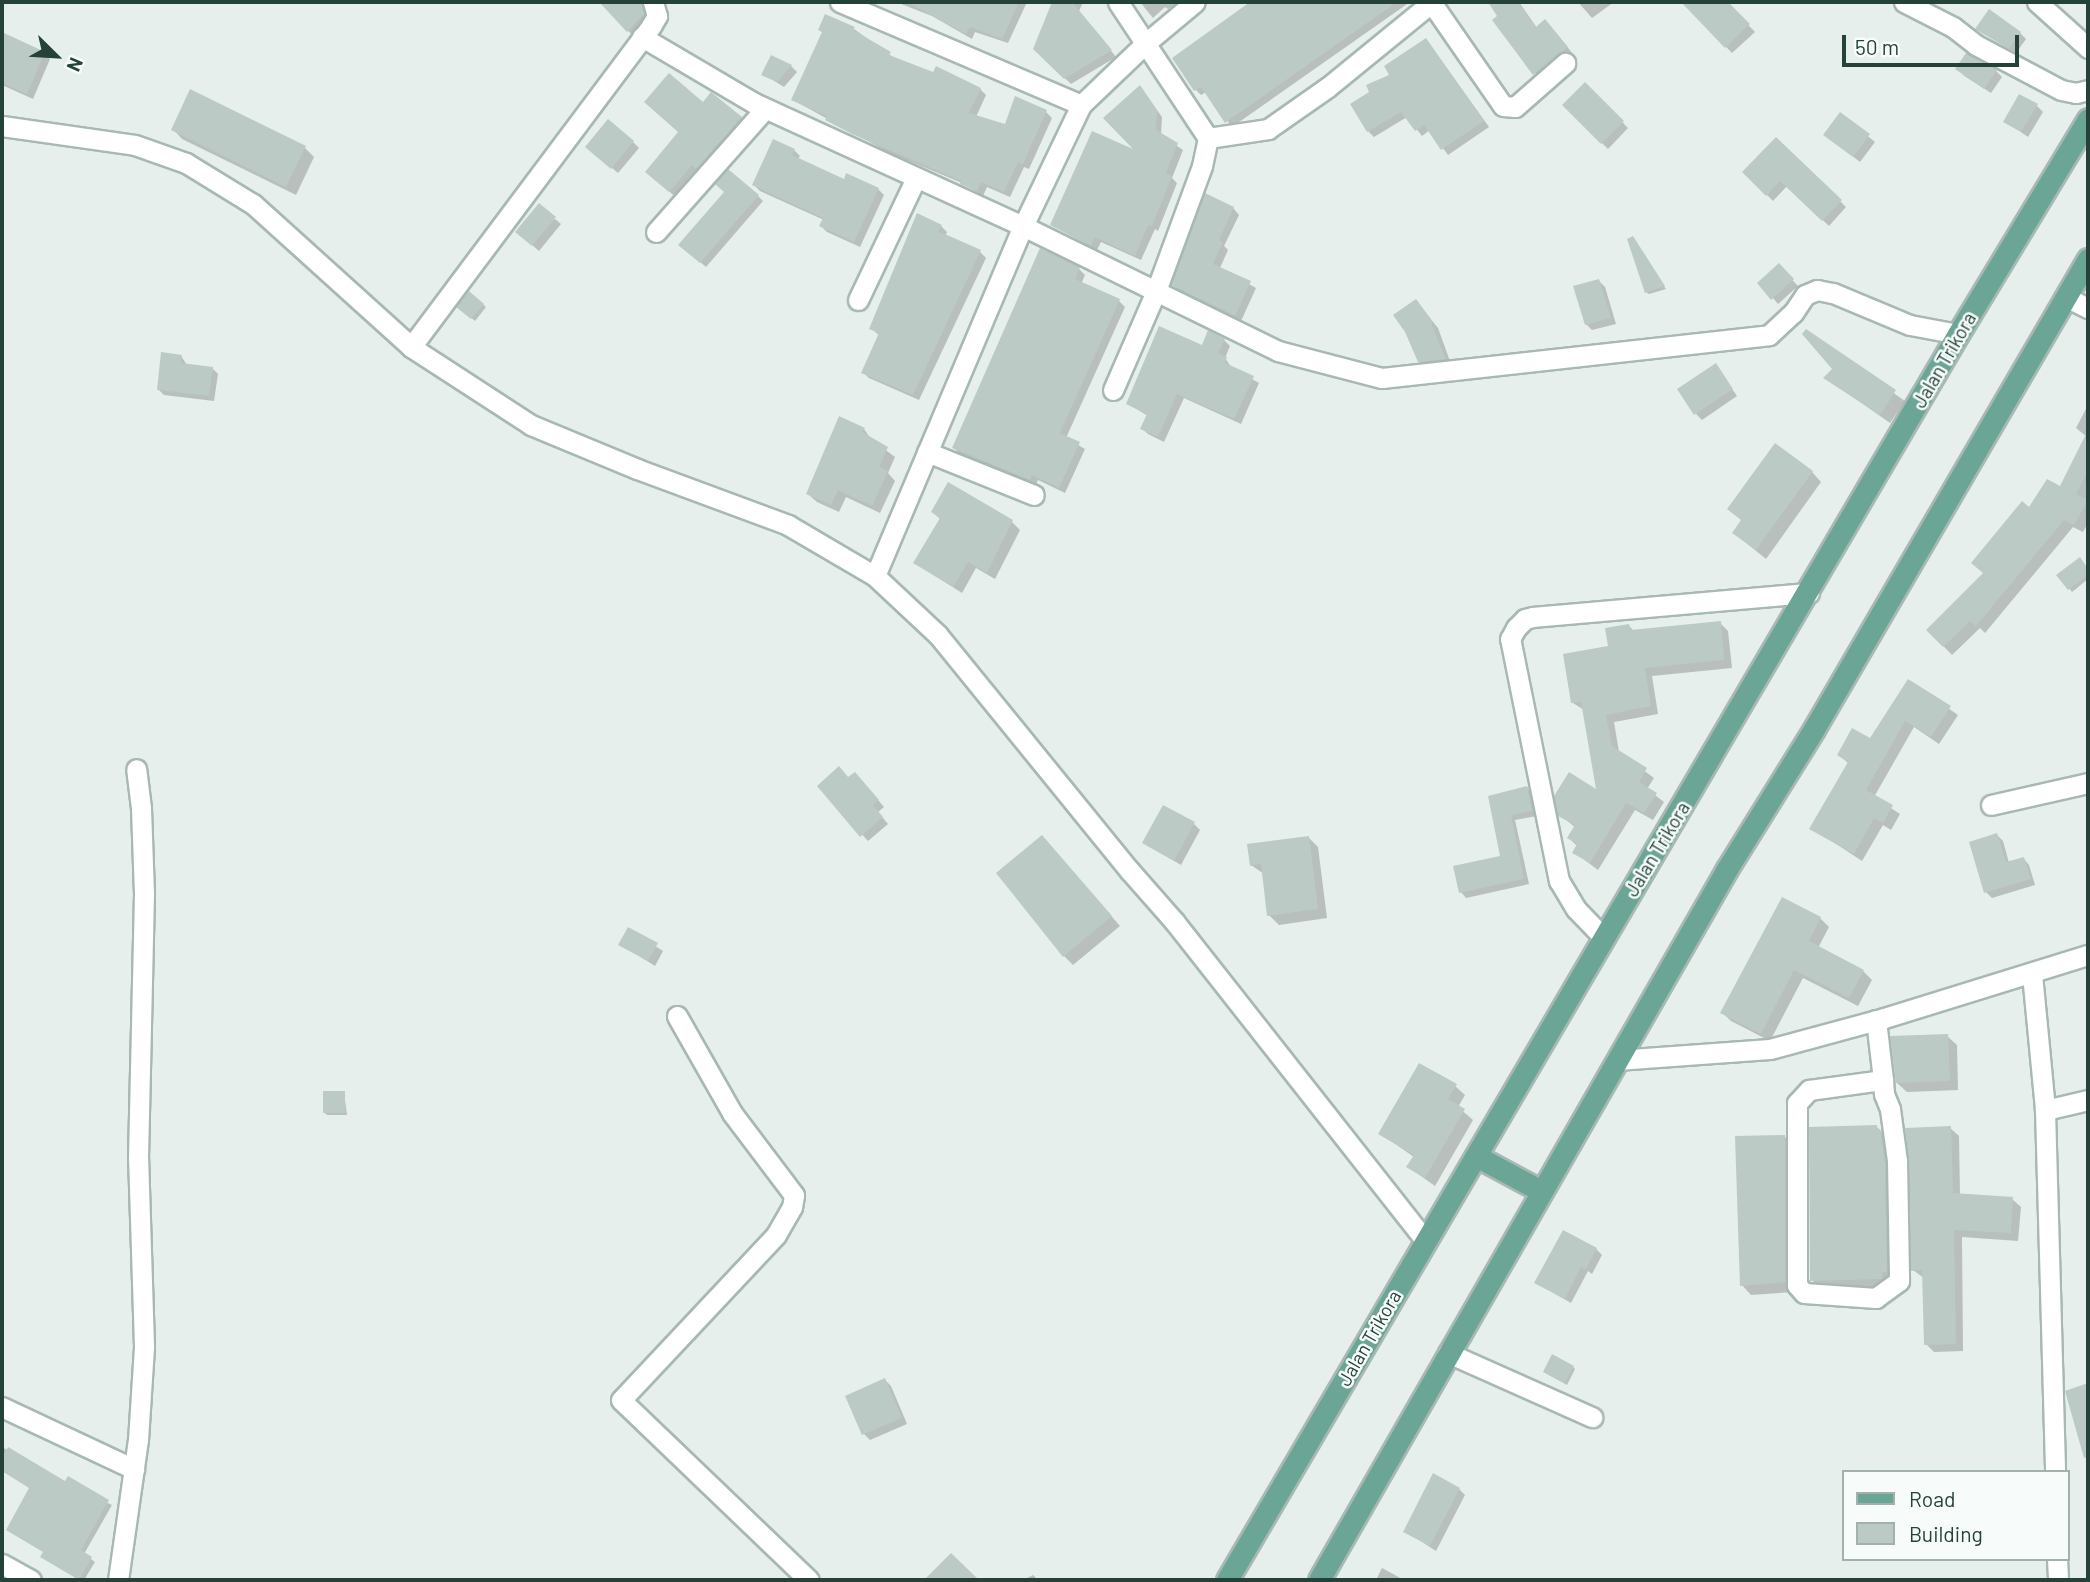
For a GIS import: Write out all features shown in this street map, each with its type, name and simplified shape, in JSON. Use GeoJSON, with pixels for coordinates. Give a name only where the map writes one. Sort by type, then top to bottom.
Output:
{"type":"FeatureCollection","features":[{"type":"Feature","properties":{"kind":"main road","name":"Jalan Trikora"},"geometry":{"type":"LineString","coordinates":[[1227,1580],[1809,593],[1958,334],[2088,119]]}},
{"type":"Feature","properties":{"kind":"main road"},"geometry":{"type":"LineString","coordinates":[[1319,1580],[1617,1060],[2088,259]]}},
{"type":"Feature","properties":{"kind":"main road"},"geometry":{"type":"LineString","coordinates":[[1476,1156],[1541,1191]]}},
{"type":"Feature","properties":{"kind":"street"},"geometry":{"type":"LineString","coordinates":[[840,2],[1081,105]]}},
{"type":"Feature","properties":{"kind":"street"},"geometry":{"type":"LineString","coordinates":[[1114,390],[1156,291],[1202,166],[1208,138],[1147,42],[1118,2]]}},
{"type":"Feature","properties":{"kind":"street"},"geometry":{"type":"LineString","coordinates":[[875,576],[1023,226],[1081,105],[1147,42],[1195,2]]}},
{"type":"Feature","properties":{"kind":"street"},"geometry":{"type":"LineString","coordinates":[[1208,138],[1268,129],[1318,95],[1431,2],[1503,106],[1515,107],[1565,63]]}},
{"type":"Feature","properties":{"kind":"street"},"geometry":{"type":"LineString","coordinates":[[1904,2],[1953,27],[1976,45],[2060,90],[2076,93],[2088,90]]}},
{"type":"Feature","properties":{"kind":"street"},"geometry":{"type":"LineString","coordinates":[[2037,2],[2088,48]]}},
{"type":"Feature","properties":{"kind":"street"},"geometry":{"type":"LineString","coordinates":[[411,348],[657,16],[656,4]]}},
{"type":"Feature","properties":{"kind":"street"},"geometry":{"type":"LineString","coordinates":[[642,37],[765,109],[1023,226],[1278,351],[1382,377],[1769,335],[1793,313],[1805,295],[1817,290],[1833,293],[1910,325],[1958,334]]}},
{"type":"Feature","properties":{"kind":"street"},"geometry":{"type":"LineString","coordinates":[[656,232],[765,109]]}},
{"type":"Feature","properties":{"kind":"street"},"geometry":{"type":"LineString","coordinates":[[2,127],[135,145],[186,163],[253,204],[411,348],[531,425],[638,469],[788,524],[875,576],[939,635],[1130,871],[1174,921],[1426,1241]]}},
{"type":"Feature","properties":{"kind":"street"},"geometry":{"type":"LineString","coordinates":[[858,299],[916,177]]}},
{"type":"Feature","properties":{"kind":"street"},"geometry":{"type":"LineString","coordinates":[[2066,297],[2088,308]]}},
{"type":"Feature","properties":{"kind":"street"},"geometry":{"type":"LineString","coordinates":[[927,452],[1034,495]]}},
{"type":"Feature","properties":{"kind":"street"},"geometry":{"type":"LineString","coordinates":[[1604,938],[1576,909],[1559,881],[1510,639],[1516,628],[1525,619],[1534,617],[1809,593]]}},
{"type":"Feature","properties":{"kind":"street"},"geometry":{"type":"LineString","coordinates":[[118,1580],[134,1469],[144,1346],[138,1158],[144,894],[141,808],[136,769]]}},
{"type":"Feature","properties":{"kind":"street"},"geometry":{"type":"LineString","coordinates":[[1991,805],[2088,783]]}},
{"type":"Feature","properties":{"kind":"street"},"geometry":{"type":"LineString","coordinates":[[1617,1060],[1770,1049],[2032,974],[2088,955]]}},
{"type":"Feature","properties":{"kind":"street"},"geometry":{"type":"LineString","coordinates":[[2032,974],[2045,1110],[2055,1470]]}},
{"type":"Feature","properties":{"kind":"street"},"geometry":{"type":"LineString","coordinates":[[677,1016],[732,1113],[794,1195],[792,1208],[776,1235],[621,1400],[809,1580]]}},
{"type":"Feature","properties":{"kind":"street"},"geometry":{"type":"LineString","coordinates":[[1876,1020],[1882,1080],[1890,1109],[1896,1161],[1899,1281],[1877,1298],[1804,1293],[1797,1285],[1797,1103],[1809,1090],[1882,1080]]}},
{"type":"Feature","properties":{"kind":"street"},"geometry":{"type":"LineString","coordinates":[[2045,1110],[2088,1100]]}},
{"type":"Feature","properties":{"kind":"street"},"geometry":{"type":"LineString","coordinates":[[1448,1353],[1592,1417]]}},
{"type":"Feature","properties":{"kind":"street"},"geometry":{"type":"LineString","coordinates":[[2,1407],[134,1469]]}},
{"type":"Feature","properties":{"kind":"street"},"geometry":{"type":"LineString","coordinates":[[2057,1561],[2058,1580]]}},
{"type":"Feature","properties":{"kind":"street"},"geometry":{"type":"LineString","coordinates":[[2,1563],[31,1580]]}},
{"type":"Feature","properties":{"kind":"building"},"geometry":{"type":"Polygon","coordinates":[[[599,2],[641,2],[644,14],[627,32],[599,2]]]}},
{"type":"Feature","properties":{"kind":"building"},"geometry":{"type":"Polygon","coordinates":[[[907,2],[1019,2],[1002,39],[970,27],[966,34],[907,2]]]}},
{"type":"Feature","properties":{"kind":"building"},"geometry":{"type":"Polygon","coordinates":[[[1052,2],[1072,2],[1112,50],[1064,79],[1033,49],[1052,2]]]}},
{"type":"Feature","properties":{"kind":"building"},"geometry":{"type":"Polygon","coordinates":[[[1250,2],[1397,2],[1225,123],[1201,87],[1194,91],[1172,58],[1250,2]]]}},
{"type":"Feature","properties":{"kind":"building"},"geometry":{"type":"Polygon","coordinates":[[[1488,2],[1518,2],[1536,27],[1545,19],[1568,47],[1533,75],[1492,20],[1497,16],[1488,2]]]}},
{"type":"Feature","properties":{"kind":"building"},"geometry":{"type":"Polygon","coordinates":[[[1681,2],[1728,2],[1750,24],[1725,48],[1681,2]]]}},
{"type":"Feature","properties":{"kind":"building"},"geometry":{"type":"Polygon","coordinates":[[[1989,9],[2021,32],[2009,49],[1975,29],[1989,9]]]}},
{"type":"Feature","properties":{"kind":"building"},"geometry":{"type":"Polygon","coordinates":[[[825,14],[855,27],[853,30],[891,52],[889,55],[933,72],[936,66],[981,88],[969,113],[1005,124],[1015,96],[1047,110],[1023,164],[1018,162],[1004,192],[981,182],[977,191],[960,184],[961,181],[852,134],[825,120],[827,116],[791,100],[822,32],[818,30],[825,14]]]}},
{"type":"Feature","properties":{"kind":"building"},"geometry":{"type":"Polygon","coordinates":[[[2,32],[45,52],[27,94],[2,83],[2,32]]]}},
{"type":"Feature","properties":{"kind":"building"},"geometry":{"type":"Polygon","coordinates":[[[1426,38],[1484,121],[1441,150],[1424,125],[1415,131],[1401,112],[1367,132],[1350,104],[1369,92],[1366,85],[1389,75],[1384,66],[1426,38]]]}},
{"type":"Feature","properties":{"kind":"building"},"geometry":{"type":"Polygon","coordinates":[[[1966,53],[1997,70],[1984,89],[1955,69],[1966,53]]]}},
{"type":"Feature","properties":{"kind":"building"},"geometry":{"type":"Polygon","coordinates":[[[771,55],[792,65],[777,82],[761,75],[771,55]]]}},
{"type":"Feature","properties":{"kind":"building"},"geometry":{"type":"Polygon","coordinates":[[[669,73],[703,102],[711,92],[742,117],[696,169],[692,165],[669,192],[645,172],[678,132],[644,102],[669,73]]]}},
{"type":"Feature","properties":{"kind":"building"},"geometry":{"type":"Polygon","coordinates":[[[1585,82],[1624,121],[1601,144],[1562,105],[1585,82]]]}},
{"type":"Feature","properties":{"kind":"building"},"geometry":{"type":"Polygon","coordinates":[[[1140,85],[1157,110],[1156,130],[1178,143],[1166,173],[1172,176],[1152,226],[1148,225],[1135,256],[1095,237],[1091,246],[1050,225],[1092,131],[1133,149],[1103,118],[1140,85]]]}},
{"type":"Feature","properties":{"kind":"building"},"geometry":{"type":"Polygon","coordinates":[[[190,89],[306,146],[286,187],[171,130],[190,89]]]}},
{"type":"Feature","properties":{"kind":"building"},"geometry":{"type":"Polygon","coordinates":[[[2019,94],[2038,104],[2021,132],[2003,122],[2019,94]]]}},
{"type":"Feature","properties":{"kind":"building"},"geometry":{"type":"Polygon","coordinates":[[[1840,112],[1870,134],[1853,157],[1823,135],[1840,112]]]}},
{"type":"Feature","properties":{"kind":"building"},"geometry":{"type":"Polygon","coordinates":[[[608,119],[634,141],[611,169],[585,147],[608,119]]]}},
{"type":"Feature","properties":{"kind":"building"},"geometry":{"type":"Polygon","coordinates":[[[1776,137],[1842,200],[1822,221],[1780,181],[1766,196],[1742,172],[1776,137]]]}},
{"type":"Feature","properties":{"kind":"building"},"geometry":{"type":"Polygon","coordinates":[[[773,139],[795,149],[792,155],[844,179],[846,173],[879,188],[854,242],[819,226],[823,218],[752,185],[773,139]]]}},
{"type":"Feature","properties":{"kind":"building"},"geometry":{"type":"Polygon","coordinates":[[[728,169],[759,195],[700,263],[678,245],[724,192],[715,184],[728,169]]]}},
{"type":"Feature","properties":{"kind":"building"},"geometry":{"type":"Polygon","coordinates":[[[1205,193],[1234,207],[1219,240],[1223,242],[1213,264],[1251,281],[1235,316],[1171,285],[1205,193]]]}},
{"type":"Feature","properties":{"kind":"building"},"geometry":{"type":"Polygon","coordinates":[[[539,203],[556,217],[532,246],[515,232],[539,203]]]}},
{"type":"Feature","properties":{"kind":"building"},"geometry":{"type":"Polygon","coordinates":[[[917,213],[942,225],[938,231],[981,250],[913,395],[861,373],[879,333],[869,329],[917,213]]]}},
{"type":"Feature","properties":{"kind":"building"},"geometry":{"type":"Polygon","coordinates":[[[1633,236],[1665,286],[1645,293],[1627,239],[1633,236]]]}},
{"type":"Feature","properties":{"kind":"building"},"geometry":{"type":"Polygon","coordinates":[[[1040,248],[1080,267],[1075,279],[1120,299],[1060,433],[1080,442],[1059,488],[1032,475],[1030,480],[952,448],[1040,248]]]}},
{"type":"Feature","properties":{"kind":"building"},"geometry":{"type":"Polygon","coordinates":[[[1779,263],[1794,279],[1771,300],[1757,283],[1779,263]]]}},
{"type":"Feature","properties":{"kind":"building"},"geometry":{"type":"Polygon","coordinates":[[[1599,279],[1611,318],[1585,325],[1573,286],[1599,279]]]}},
{"type":"Feature","properties":{"kind":"building"},"geometry":{"type":"Polygon","coordinates":[[[469,291],[484,304],[471,319],[456,307],[469,291]]]}},
{"type":"Feature","properties":{"kind":"building"},"geometry":{"type":"Polygon","coordinates":[[[1416,299],[1433,322],[1431,323],[1446,359],[1418,362],[1405,332],[1393,315],[1416,299]]]}},
{"type":"Feature","properties":{"kind":"building"},"geometry":{"type":"Polygon","coordinates":[[[1159,326],[1202,345],[1208,330],[1225,339],[1218,353],[1227,357],[1225,363],[1254,376],[1234,419],[1177,394],[1158,437],[1140,429],[1147,414],[1126,404],[1159,326]]]}},
{"type":"Feature","properties":{"kind":"building"},"geometry":{"type":"Polygon","coordinates":[[[1806,329],[1896,390],[1880,415],[1823,378],[1832,369],[1802,334],[1806,329]]]}},
{"type":"Feature","properties":{"kind":"building"},"geometry":{"type":"Polygon","coordinates":[[[161,352],[182,355],[181,363],[213,367],[209,396],[157,390],[161,352]]]}},
{"type":"Feature","properties":{"kind":"building"},"geometry":{"type":"Polygon","coordinates":[[[1716,363],[1733,389],[1694,415],[1677,389],[1716,363]]]}},
{"type":"Feature","properties":{"kind":"building"},"geometry":{"type":"Polygon","coordinates":[[[839,416],[865,428],[862,432],[888,447],[879,467],[888,471],[872,506],[838,490],[831,505],[806,494],[839,416]]]}},
{"type":"Feature","properties":{"kind":"building"},"geometry":{"type":"Polygon","coordinates":[[[2088,430],[2088,471],[2076,494],[2088,500],[2074,525],[2064,520],[1976,626],[1970,621],[1943,647],[1926,630],[1983,573],[1971,563],[2022,501],[2029,507],[2047,479],[2060,486],[2088,430]]]}},
{"type":"Feature","properties":{"kind":"building"},"geometry":{"type":"Polygon","coordinates":[[[1775,443],[1813,471],[1756,550],[1732,533],[1741,520],[1727,509],[1775,443]]]}},
{"type":"Feature","properties":{"kind":"building"},"geometry":{"type":"Polygon","coordinates":[[[948,482],[1013,520],[987,573],[968,562],[953,587],[913,563],[940,518],[931,512],[948,482]]]}},
{"type":"Feature","properties":{"kind":"building"},"geometry":{"type":"Polygon","coordinates":[[[2080,557],[2088,569],[2088,575],[2068,590],[2056,575],[2080,557]]]}},
{"type":"Feature","properties":{"kind":"building"},"geometry":{"type":"Polygon","coordinates":[[[1721,621],[1724,660],[1645,668],[1651,706],[1606,715],[1612,746],[1647,768],[1639,782],[1657,793],[1644,813],[1626,803],[1590,863],[1572,853],[1577,844],[1567,838],[1575,825],[1558,816],[1554,796],[1569,772],[1596,789],[1581,702],[1571,703],[1563,654],[1608,646],[1605,628],[1629,624],[1631,630],[1721,621]]]}},
{"type":"Feature","properties":{"kind":"building"},"geometry":{"type":"Polygon","coordinates":[[[1908,679],[1951,706],[1931,737],[1905,721],[1866,790],[1893,805],[1883,823],[1874,818],[1854,854],[1809,829],[1848,762],[1837,755],[1852,728],[1870,738],[1908,679]]]}},
{"type":"Feature","properties":{"kind":"building"},"geometry":{"type":"Polygon","coordinates":[[[839,766],[848,777],[855,772],[879,800],[873,805],[883,817],[860,837],[817,786],[839,766]]]}},
{"type":"Feature","properties":{"kind":"building"},"geometry":{"type":"Polygon","coordinates":[[[1527,786],[1532,811],[1511,815],[1524,879],[1459,893],[1453,866],[1500,856],[1488,796],[1527,786]]]}},
{"type":"Feature","properties":{"kind":"building"},"geometry":{"type":"Polygon","coordinates":[[[1163,805],[1195,822],[1174,861],[1142,843],[1163,805]]]}},
{"type":"Feature","properties":{"kind":"building"},"geometry":{"type":"Polygon","coordinates":[[[1997,833],[2006,862],[2024,857],[2031,879],[1984,893],[1969,842],[1997,833]]]}},
{"type":"Feature","properties":{"kind":"building"},"geometry":{"type":"Polygon","coordinates":[[[1042,835],[1112,916],[1063,957],[996,873],[1042,835]]]}},
{"type":"Feature","properties":{"kind":"building"},"geometry":{"type":"Polygon","coordinates":[[[1309,836],[1318,909],[1267,916],[1261,864],[1250,866],[1247,844],[1309,836]]]}},
{"type":"Feature","properties":{"kind":"building"},"geometry":{"type":"Polygon","coordinates":[[[1782,897],[1821,917],[1809,941],[1864,970],[1849,998],[1794,970],[1761,1034],[1720,1013],[1782,897]]]}},
{"type":"Feature","properties":{"kind":"building"},"geometry":{"type":"Polygon","coordinates":[[[628,927],[658,943],[648,961],[618,945],[628,927]]]}},
{"type":"Feature","properties":{"kind":"building"},"geometry":{"type":"Polygon","coordinates":[[[1948,1034],[1950,1081],[1896,1083],[1890,1036],[1948,1034]]]}},
{"type":"Feature","properties":{"kind":"building"},"geometry":{"type":"Polygon","coordinates":[[[1419,1063],[1457,1084],[1448,1099],[1465,1109],[1425,1178],[1406,1167],[1414,1155],[1378,1134],[1419,1063]]]}},
{"type":"Feature","properties":{"kind":"building"},"geometry":{"type":"Polygon","coordinates":[[[323,1091],[345,1091],[345,1113],[323,1113],[323,1091]]]}},
{"type":"Feature","properties":{"kind":"building"},"geometry":{"type":"Polygon","coordinates":[[[1877,1125],[1885,1162],[1887,1272],[1882,1272],[1882,1279],[1810,1281],[1809,1127],[1877,1125]]]}},
{"type":"Feature","properties":{"kind":"building"},"geometry":{"type":"Polygon","coordinates":[[[1951,1126],[1953,1193],[2013,1197],[2011,1233],[1954,1230],[1956,1344],[1924,1345],[1922,1270],[1911,1271],[1909,1161],[1905,1128],[1951,1126]]]}},
{"type":"Feature","properties":{"kind":"building"},"geometry":{"type":"Polygon","coordinates":[[[1785,1135],[1785,1282],[1740,1286],[1735,1136],[1785,1135]]]}},
{"type":"Feature","properties":{"kind":"building"},"geometry":{"type":"Polygon","coordinates":[[[1563,1230],[1597,1248],[1586,1269],[1581,1267],[1565,1299],[1534,1283],[1563,1230]]]}},
{"type":"Feature","properties":{"kind":"building"},"geometry":{"type":"Polygon","coordinates":[[[1552,1354],[1574,1366],[1565,1383],[1543,1372],[1552,1354]]]}},
{"type":"Feature","properties":{"kind":"building"},"geometry":{"type":"Polygon","coordinates":[[[885,1378],[902,1418],[862,1435],[845,1396],[885,1378]]]}},
{"type":"Feature","properties":{"kind":"building"},"geometry":{"type":"Polygon","coordinates":[[[2088,1383],[2088,1457],[2084,1458],[2065,1391],[2088,1383]]]}},
{"type":"Feature","properties":{"kind":"building"},"geometry":{"type":"Polygon","coordinates":[[[8,1447],[65,1481],[68,1476],[109,1500],[81,1550],[92,1557],[79,1580],[40,1557],[43,1552],[6,1530],[29,1488],[2,1470],[2,1458],[8,1447]]]}},
{"type":"Feature","properties":{"kind":"building"},"geometry":{"type":"Polygon","coordinates":[[[1433,1473],[1460,1488],[1430,1546],[1403,1532],[1433,1473]]]}},
{"type":"Feature","properties":{"kind":"building"},"geometry":{"type":"Polygon","coordinates":[[[951,1553],[979,1580],[924,1580],[951,1553]]]}}]}
